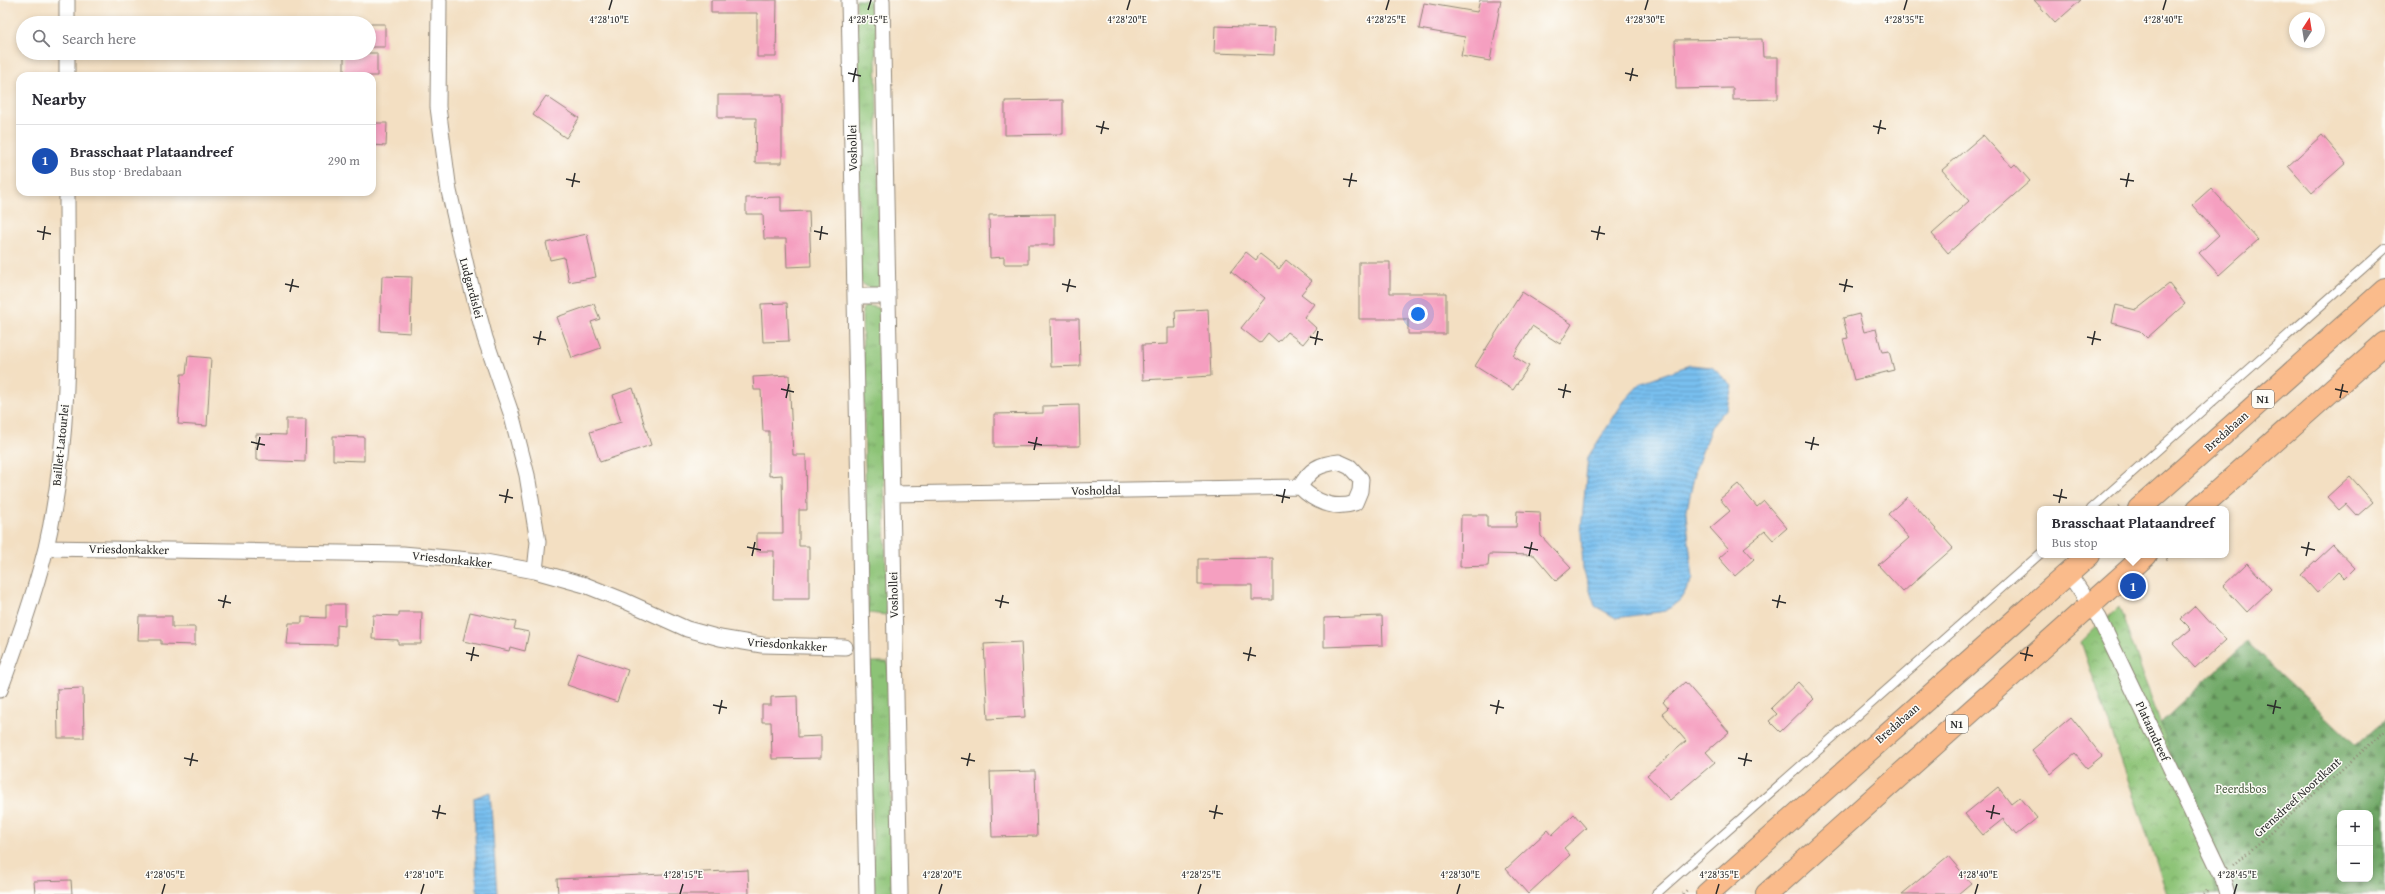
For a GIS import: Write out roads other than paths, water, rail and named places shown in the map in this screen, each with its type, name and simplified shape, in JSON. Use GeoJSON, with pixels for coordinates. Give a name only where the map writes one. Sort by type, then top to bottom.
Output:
{"type":"FeatureCollection","features":[{"type":"Feature","properties":{"kind":"main road","name":"Bredabaan"},"geometry":{"type":"LineString","coordinates":[[2142,506],[2385,290]]}},
{"type":"Feature","properties":{"kind":"main road"},"geometry":{"type":"LineString","coordinates":[[2201,506],[2385,343]]}},
{"type":"Feature","properties":{"kind":"main road","name":"Bredabaan"},"geometry":{"type":"LineString","coordinates":[[1707,894],[1877,741],[2086,558]]}},
{"type":"Feature","properties":{"kind":"main road","name":"N1"},"geometry":{"type":"LineString","coordinates":[[1767,894],[2143,558]]}},
{"type":"Feature","properties":{"kind":"street"},"geometry":{"type":"LineString","coordinates":[[66,0],[66,16]]}},
{"type":"Feature","properties":{"kind":"street","name":"Ludgardislei"},"geometry":{"type":"LineString","coordinates":[[439,0],[438,107],[449,191],[468,274],[485,338],[511,413],[526,475],[538,542],[535,571]]}},
{"type":"Feature","properties":{"kind":"street","name":"Voshollei"},"geometry":{"type":"LineString","coordinates":[[849,0],[867,894]]}},
{"type":"Feature","properties":{"kind":"street","name":"Voshollei"},"geometry":{"type":"LineString","coordinates":[[882,0],[886,296],[892,494],[900,894]]}},
{"type":"Feature","properties":{"kind":"street"},"geometry":{"type":"LineString","coordinates":[[66,60],[66,72]]}},
{"type":"Feature","properties":{"kind":"street","name":"Baillet-Latourlei"},"geometry":{"type":"LineString","coordinates":[[0,690],[20,636],[46,548],[59,472],[67,369],[67,196]]}},
{"type":"Feature","properties":{"kind":"street"},"geometry":{"type":"LineString","coordinates":[[855,296],[886,296]]}},
{"type":"Feature","properties":{"kind":"street","name":"Vosholdal"},"geometry":{"type":"LineString","coordinates":[[892,494],[1300,487]]}},
{"type":"Feature","properties":{"kind":"street","name":"Vriesdonkakker"},"geometry":{"type":"LineString","coordinates":[[46,548],[403,554],[480,561],[535,571],[585,585],[626,601],[687,629],[720,638],[762,645],[845,648]]}},
{"type":"Feature","properties":{"kind":"street","name":"Plataandreef"},"geometry":{"type":"LineString","coordinates":[[2069,574],[2091,604],[2222,876],[2227,894]]}},
{"type":"Feature","properties":{"kind":"lane"},"geometry":{"type":"LineString","coordinates":[[2094,506],[2385,248]]}},
{"type":"Feature","properties":{"kind":"lane"},"geometry":{"type":"LineString","coordinates":[[1656,894],[2037,557]]}},
{"type":"Feature","properties":{"kind":"water"},"geometry":{"type":"Polygon","coordinates":[[[1690,365],[1712,367],[1732,386],[1727,408],[1711,427],[1696,468],[1686,514],[1693,579],[1680,600],[1666,611],[1616,618],[1595,606],[1583,569],[1581,531],[1588,457],[1624,401],[1642,382],[1690,365]]]}},
{"type":"Feature","properties":{"kind":"water"},"geometry":{"type":"Polygon","coordinates":[[[490,792],[497,894],[477,894],[474,798],[490,792]]]}},
{"type":"Feature","properties":{"kind":"place","name":"Brasschaat Plataandreef"},"geometry":{"type":"Point","coordinates":[2133,586]}},
{"type":"Feature","properties":{"kind":"park label","name":"Peerdsbos"},"geometry":{"type":"Point","coordinates":[2241,788]}}]}
